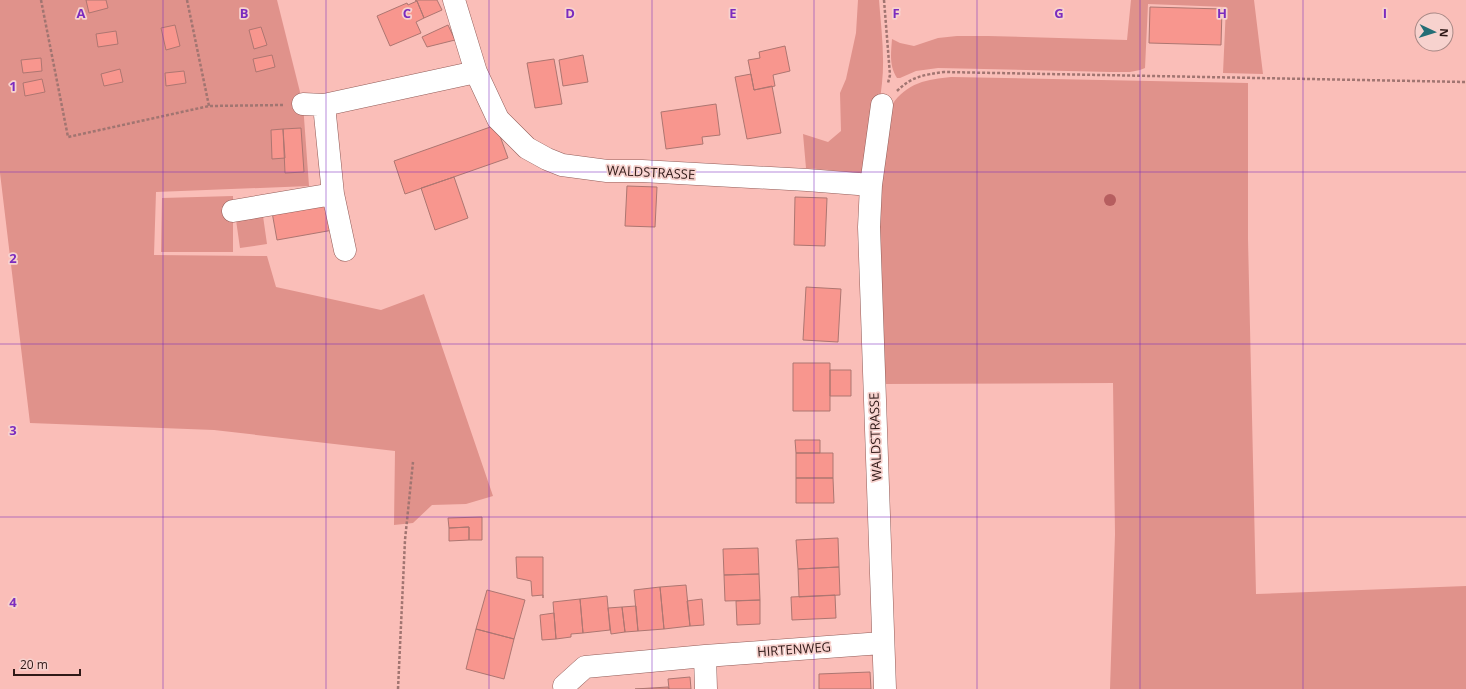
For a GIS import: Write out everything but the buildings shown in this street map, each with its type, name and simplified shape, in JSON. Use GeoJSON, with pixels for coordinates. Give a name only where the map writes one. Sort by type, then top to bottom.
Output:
{"type":"FeatureCollection","features":[{"type":"Feature","properties":{"kind":"street","name":"WALDSTRASSE"},"geometry":{"type":"LineString","coordinates":[[454,0],[476,72],[498,119],[527,148],[547,159],[562,165],[607,170],[807,180],[871,185]]}},
{"type":"Feature","properties":{"kind":"street"},"geometry":{"type":"LineString","coordinates":[[345,250],[313,105],[476,72]]}},
{"type":"Feature","properties":{"kind":"street","name":"WALDSTRASSE"},"geometry":{"type":"LineString","coordinates":[[882,105],[871,185],[869,227],[882,643],[885,689]]}},
{"type":"Feature","properties":{"kind":"street"},"geometry":{"type":"LineString","coordinates":[[233,211],[333,194]]}},
{"type":"Feature","properties":{"kind":"street","name":"HIRTENWEG"},"geometry":{"type":"LineString","coordinates":[[564,686],[585,667],[705,656],[882,643]]}},
{"type":"Feature","properties":{"kind":"street"},"geometry":{"type":"LineString","coordinates":[[705,656],[706,689]]}},
{"type":"Feature","properties":{"kind":"path"},"geometry":{"type":"LineString","coordinates":[[41,0],[68,137],[209,106],[313,105]]}},
{"type":"Feature","properties":{"kind":"path"},"geometry":{"type":"LineString","coordinates":[[187,0],[209,106]]}},
{"type":"Feature","properties":{"kind":"path"},"geometry":{"type":"LineString","coordinates":[[882,105],[890,75],[884,0]]}},
{"type":"Feature","properties":{"kind":"path"},"geometry":{"type":"LineString","coordinates":[[882,105],[902,86],[921,75],[944,72],[1466,82]]}},
{"type":"Feature","properties":{"kind":"path"},"geometry":{"type":"LineString","coordinates":[[398,689],[405,540],[413,462]]}},
{"type":"Feature","properties":{"kind":"shaded area"},"geometry":{"type":"Polygon","coordinates":[[[0,0],[277,0],[303,104],[309,186],[156,192],[154,255],[267,256],[276,287],[381,310],[424,294],[493,496],[466,504],[432,505],[413,523],[394,525],[395,451],[214,430],[30,423],[0,173],[0,0]]]}},
{"type":"Feature","properties":{"kind":"shaded area"},"geometry":{"type":"Polygon","coordinates":[[[858,0],[879,0],[883,52],[881,95],[863,173],[806,168],[803,134],[828,142],[841,131],[840,93],[846,79],[856,33],[858,0]]]}},
{"type":"Feature","properties":{"kind":"shaded area"},"geometry":{"type":"Polygon","coordinates":[[[1131,0],[1254,0],[1263,74],[1223,73],[1226,7],[1148,4],[1145,68],[1140,70],[1130,72],[1110,72],[938,68],[916,71],[900,78],[897,78],[894,73],[891,59],[892,39],[900,43],[914,46],[938,38],[957,36],[1127,40],[1131,0]]]}},
{"type":"Feature","properties":{"kind":"shaded area"},"geometry":{"type":"Polygon","coordinates":[[[951,77],[1248,83],[1248,239],[1256,594],[1466,586],[1466,689],[1110,689],[1115,534],[1113,383],[882,384],[877,205],[892,105],[911,87],[934,79],[951,77]]]}},
{"type":"Feature","properties":{"kind":"shaded area"},"geometry":{"type":"Polygon","coordinates":[[[233,196],[233,252],[161,252],[162,198],[233,196]]]}},
{"type":"Feature","properties":{"kind":"shaded area"},"geometry":{"type":"Polygon","coordinates":[[[263,216],[267,244],[240,248],[236,220],[263,216]]]}}]}
